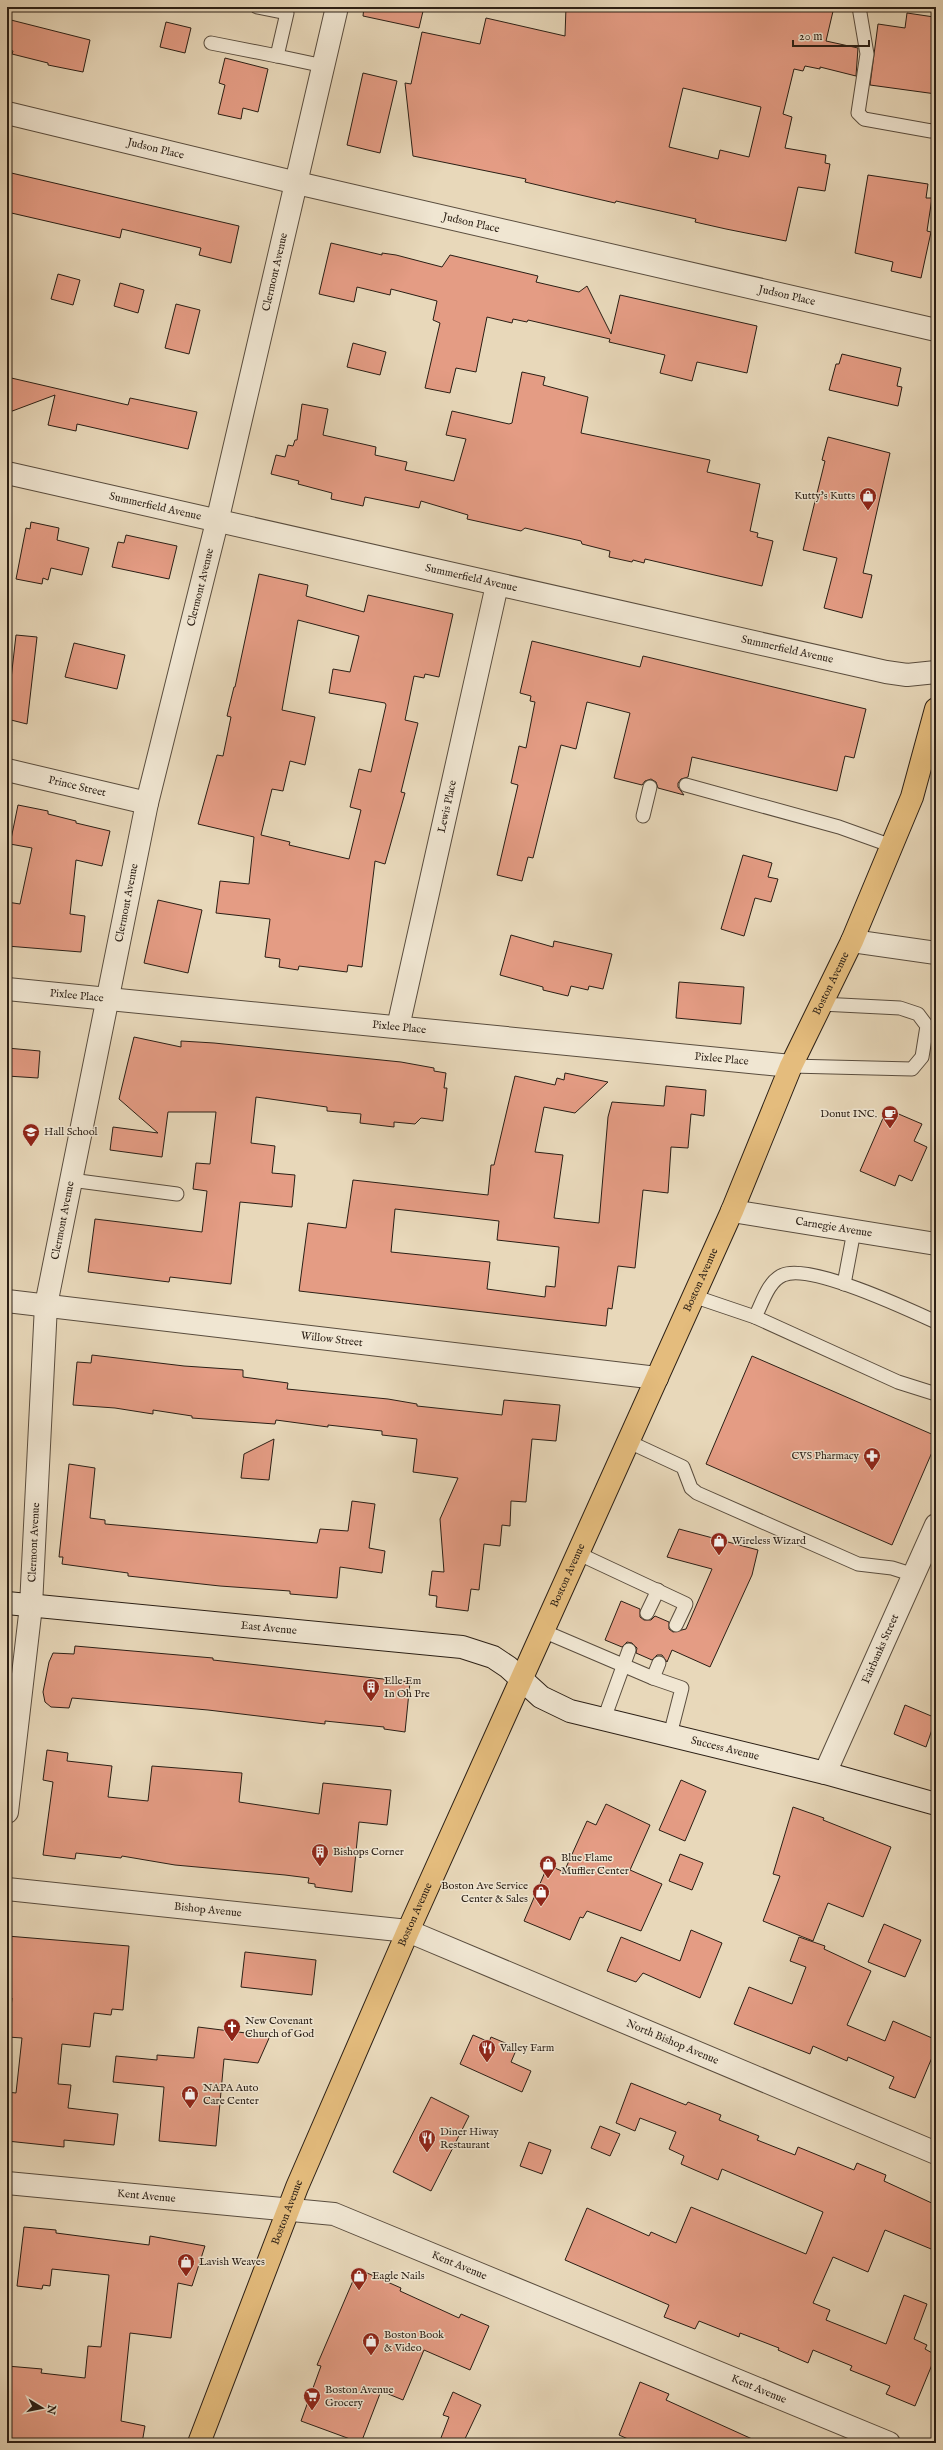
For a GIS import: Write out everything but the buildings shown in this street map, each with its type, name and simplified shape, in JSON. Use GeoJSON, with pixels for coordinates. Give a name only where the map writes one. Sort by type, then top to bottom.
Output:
{"type":"FeatureCollection","features":[{"type":"Feature","properties":{"kind":"main road","name":"Boston Avenue"},"geometry":{"type":"LineString","coordinates":[[199,2443],[287,2210],[408,1931],[522,1679],[627,1441],[732,1211],[791,1066],[852,941],[912,797],[936,709]]}},
{"type":"Feature","properties":{"kind":"street","name":"Clermont Avenue"},"geometry":{"type":"LineString","coordinates":[[7,1812],[31,1606],[46,1305],[106,1000],[147,803],[218,522],[337,7]]}},
{"type":"Feature","properties":{"kind":"street","name":"Judson Place"},"geometry":{"type":"LineString","coordinates":[[7,113],[297,183],[936,330]]}},
{"type":"Feature","properties":{"kind":"street","name":"Summerfield Avenue"},"geometry":{"type":"LineString","coordinates":[[7,473],[218,522],[886,672],[907,675],[936,672]]}},
{"type":"Feature","properties":{"kind":"street","name":"Lewis Place"},"geometry":{"type":"LineString","coordinates":[[398,1027],[497,585]]}},
{"type":"Feature","properties":{"kind":"street","name":"Prince Street"},"geometry":{"type":"LineString","coordinates":[[7,770],[147,803]]}},
{"type":"Feature","properties":{"kind":"street"},"geometry":{"type":"LineString","coordinates":[[852,941],[936,953]]}},
{"type":"Feature","properties":{"kind":"street","name":"Pixlee Place"},"geometry":{"type":"LineString","coordinates":[[7,989],[106,1000],[791,1066]]}},
{"type":"Feature","properties":{"kind":"street","name":"Carnegie Avenue"},"geometry":{"type":"LineString","coordinates":[[732,1211],[936,1244]]}},
{"type":"Feature","properties":{"kind":"street","name":"Willow Street"},"geometry":{"type":"LineString","coordinates":[[7,1301],[657,1378]]}},
{"type":"Feature","properties":{"kind":"street","name":"Fairbanks Street"},"geometry":{"type":"LineString","coordinates":[[825,1773],[936,1525]]}},
{"type":"Feature","properties":{"kind":"street","name":"East Avenue"},"geometry":{"type":"LineString","coordinates":[[7,1603],[462,1647],[493,1656],[522,1679]]}},
{"type":"Feature","properties":{"kind":"street","name":"Success Avenue"},"geometry":{"type":"LineString","coordinates":[[522,1679],[541,1697],[555,1705],[604,1719],[825,1773],[936,1804]]}},
{"type":"Feature","properties":{"kind":"street","name":"Bishop Avenue"},"geometry":{"type":"LineString","coordinates":[[7,1889],[408,1931]]}},
{"type":"Feature","properties":{"kind":"street","name":"North Bishop Avenue"},"geometry":{"type":"LineString","coordinates":[[408,1931],[936,2153]]}},
{"type":"Feature","properties":{"kind":"street","name":"Kent Avenue"},"geometry":{"type":"LineString","coordinates":[[7,2182],[334,2214],[889,2443]]}},
{"type":"Feature","properties":{"kind":"lane"},"geometry":{"type":"LineString","coordinates":[[257,7],[287,13],[277,56]]}},
{"type":"Feature","properties":{"kind":"lane"},"geometry":{"type":"LineString","coordinates":[[859,7],[868,54],[858,113],[864,119],[931,131],[936,129]]}},
{"type":"Feature","properties":{"kind":"lane"},"geometry":{"type":"LineString","coordinates":[[211,43],[324,66]]}},
{"type":"Feature","properties":{"kind":"lane"},"geometry":{"type":"LineString","coordinates":[[686,786],[839,827],[892,846]]}},
{"type":"Feature","properties":{"kind":"lane"},"geometry":{"type":"LineString","coordinates":[[643,816],[650,787]]}},
{"type":"Feature","properties":{"kind":"lane"},"geometry":{"type":"LineString","coordinates":[[791,1066],[912,1069],[922,1057],[927,1026],[918,1014],[900,1008],[821,1004]]}},
{"type":"Feature","properties":{"kind":"lane"},"geometry":{"type":"LineString","coordinates":[[71,1180],[177,1194]]}},
{"type":"Feature","properties":{"kind":"lane"},"geometry":{"type":"LineString","coordinates":[[844,1284],[854,1231]]}},
{"type":"Feature","properties":{"kind":"lane"},"geometry":{"type":"LineString","coordinates":[[755,1317],[773,1281],[784,1274],[806,1274],[844,1284],[936,1322]]}},
{"type":"Feature","properties":{"kind":"lane"},"geometry":{"type":"LineString","coordinates":[[694,1296],[755,1317],[898,1382],[936,1394]]}},
{"type":"Feature","properties":{"kind":"lane"},"geometry":{"type":"LineString","coordinates":[[627,1441],[683,1467],[691,1488],[697,1493],[762,1523],[858,1564],[892,1568],[914,1575]]}},
{"type":"Feature","properties":{"kind":"lane"},"geometry":{"type":"LineString","coordinates":[[577,1553],[686,1604],[676,1625]]}},
{"type":"Feature","properties":{"kind":"lane"},"geometry":{"type":"LineString","coordinates":[[648,1613],[658,1590]]}},
{"type":"Feature","properties":{"kind":"lane"},"geometry":{"type":"LineString","coordinates":[[543,1631],[622,1666],[682,1688],[670,1735]]}},
{"type":"Feature","properties":{"kind":"lane"},"geometry":{"type":"LineString","coordinates":[[604,1719],[629,1650]]}},
{"type":"Feature","properties":{"kind":"lane"},"geometry":{"type":"LineString","coordinates":[[653,1678],[659,1663]]}},
{"type":"Feature","properties":{"kind":"place","name":"Kutty's Kutts"},"geometry":{"type":"Point","coordinates":[868,511]}},
{"type":"Feature","properties":{"kind":"place","name":"Donut INC."},"geometry":{"type":"Point","coordinates":[890,1129]}},
{"type":"Feature","properties":{"kind":"place","name":"Hall School"},"geometry":{"type":"Point","coordinates":[31,1147]}},
{"type":"Feature","properties":{"kind":"place","name":"CVS Pharmacy"},"geometry":{"type":"Point","coordinates":[872,1471]}},
{"type":"Feature","properties":{"kind":"place","name":"Wireless Wizard"},"geometry":{"type":"Point","coordinates":[719,1556]}},
{"type":"Feature","properties":{"kind":"place","name":"Elle Em In Oh Pre"},"geometry":{"type":"Point","coordinates":[371,1702]}},
{"type":"Feature","properties":{"kind":"place","name":"Bishops Corner"},"geometry":{"type":"Point","coordinates":[320,1867]}},
{"type":"Feature","properties":{"kind":"place","name":"Blue Flame Muffler Center"},"geometry":{"type":"Point","coordinates":[548,1879]}},
{"type":"Feature","properties":{"kind":"place","name":"Boston Ave Service Center & Sales"},"geometry":{"type":"Point","coordinates":[541,1907]}},
{"type":"Feature","properties":{"kind":"place","name":"New Covenant Church of God"},"geometry":{"type":"Point","coordinates":[232,2042]}},
{"type":"Feature","properties":{"kind":"place","name":"Valley Farm"},"geometry":{"type":"Point","coordinates":[487,2063]}},
{"type":"Feature","properties":{"kind":"place","name":"NAPA Auto Care Center"},"geometry":{"type":"Point","coordinates":[190,2109]}},
{"type":"Feature","properties":{"kind":"place","name":"Diner Hiway Restaurant"},"geometry":{"type":"Point","coordinates":[427,2153]}},
{"type":"Feature","properties":{"kind":"place","name":"Lavish Weaves"},"geometry":{"type":"Point","coordinates":[186,2277]}},
{"type":"Feature","properties":{"kind":"place","name":"Eagle Nails"},"geometry":{"type":"Point","coordinates":[359,2291]}},
{"type":"Feature","properties":{"kind":"place","name":"Boston Book & Video"},"geometry":{"type":"Point","coordinates":[371,2356]}},
{"type":"Feature","properties":{"kind":"place","name":"Boston Avenue Grocery"},"geometry":{"type":"Point","coordinates":[312,2411]}}]}
